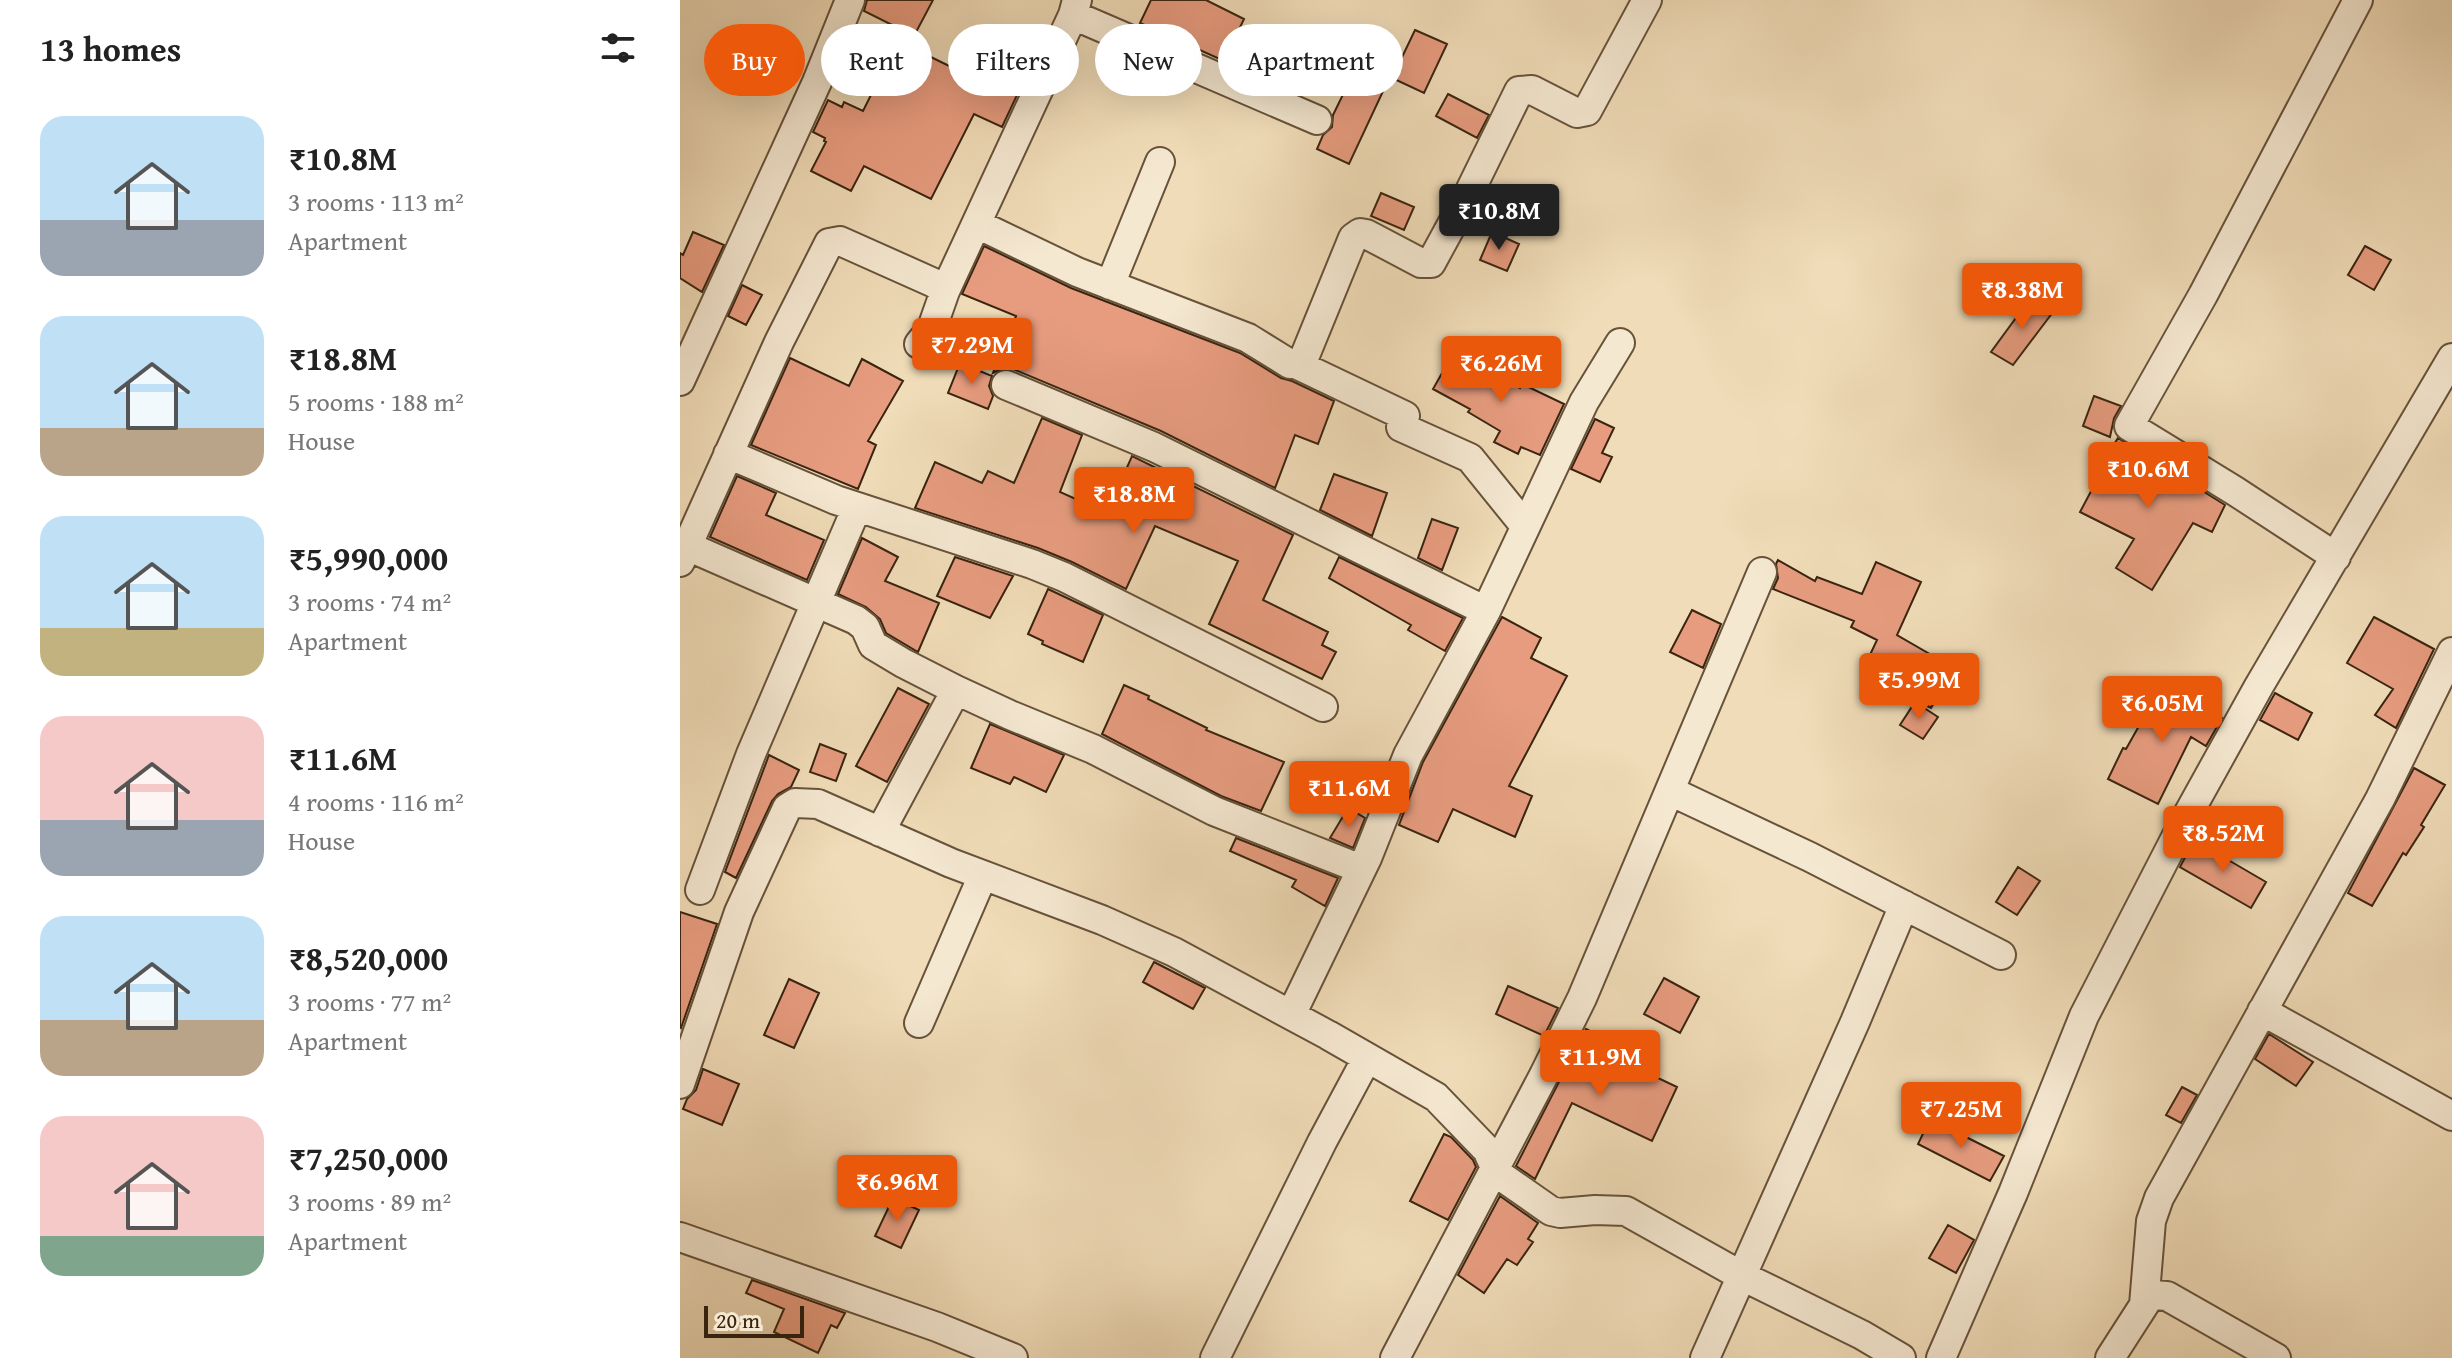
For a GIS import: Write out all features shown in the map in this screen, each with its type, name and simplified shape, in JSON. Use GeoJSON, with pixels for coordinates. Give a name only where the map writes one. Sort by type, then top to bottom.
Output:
{"type":"FeatureCollection","features":[{"type":"Feature","properties":{"kind":"street"},"geometry":{"type":"LineString","coordinates":[[680,381],[817,82],[850,0]]}},
{"type":"Feature","properties":{"kind":"street"},"geometry":{"type":"LineString","coordinates":[[1296,364],[1304,358],[1353,238],[1360,233],[1366,234],[1421,263],[1431,263],[1519,91],[1532,90],[1577,113],[1587,111],[1647,0]]}},
{"type":"Feature","properties":{"kind":"street"},"geometry":{"type":"LineString","coordinates":[[2336,557],[2129,426],[2203,295],[2358,0]]}},
{"type":"Feature","properties":{"kind":"street"},"geometry":{"type":"LineString","coordinates":[[919,344],[932,328],[945,291],[1075,7],[1317,120]]}},
{"type":"Feature","properties":{"kind":"street"},"geometry":{"type":"LineString","coordinates":[[1110,285],[1160,162]]}},
{"type":"Feature","properties":{"kind":"street"},"geometry":{"type":"LineString","coordinates":[[977,224],[1077,272],[1248,338],[1290,364],[1296,364],[1470,458],[1525,526]]}},
{"type":"Feature","properties":{"kind":"street"},"geometry":{"type":"LineString","coordinates":[[945,291],[934,283],[840,241],[829,243],[779,342],[684,554],[856,620],[865,627],[873,645],[956,690],[1093,749],[1214,811],[1361,869]]}},
{"type":"Feature","properties":{"kind":"street"},"geometry":{"type":"LineString","coordinates":[[1291,1015],[1361,869],[1408,755],[1486,611],[1579,411],[1620,343]]}},
{"type":"Feature","properties":{"kind":"street"},"geometry":{"type":"LineString","coordinates":[[1941,1358],[2013,1193],[2084,1016],[2187,816],[2259,686],[2452,358]]}},
{"type":"Feature","properties":{"kind":"street"},"geometry":{"type":"LineString","coordinates":[[1006,385],[1154,447],[1486,611]]}},
{"type":"Feature","properties":{"kind":"street"},"geometry":{"type":"LineString","coordinates":[[728,454],[836,500],[1064,577],[1323,707]]}},
{"type":"Feature","properties":{"kind":"street"},"geometry":{"type":"LineString","coordinates":[[742,904],[690,887],[857,507]]}},
{"type":"Feature","properties":{"kind":"street"},"geometry":{"type":"LineString","coordinates":[[1395,1358],[1582,998],[1762,572]]}},
{"type":"Feature","properties":{"kind":"street"},"geometry":{"type":"LineString","coordinates":[[2144,1305],[2151,1221],[2159,1198],[2380,799],[2452,653]]}},
{"type":"Feature","properties":{"kind":"street"},"geometry":{"type":"LineString","coordinates":[[880,832],[956,690]]}},
{"type":"Feature","properties":{"kind":"street"},"geometry":{"type":"LineString","coordinates":[[1670,791],[1810,857],[2001,955]]}},
{"type":"Feature","properties":{"kind":"street"},"geometry":{"type":"LineString","coordinates":[[680,1084],[687,1038],[742,904],[787,808],[795,803],[818,804],[1174,952],[1443,1103],[1487,1150],[1504,1180],[1551,1211],[1626,1211],[1740,1275],[1862,1335],[1901,1358]]}},
{"type":"Feature","properties":{"kind":"street"},"geometry":{"type":"LineString","coordinates":[[919,1023],[983,875]]}},
{"type":"Feature","properties":{"kind":"street"},"geometry":{"type":"LineString","coordinates":[[1705,1358],[1904,905]]}},
{"type":"Feature","properties":{"kind":"street"},"geometry":{"type":"LineString","coordinates":[[2262,1011],[2452,1116]]}},
{"type":"Feature","properties":{"kind":"street"},"geometry":{"type":"LineString","coordinates":[[1215,1358],[1367,1058]]}},
{"type":"Feature","properties":{"kind":"street"},"geometry":{"type":"LineString","coordinates":[[680,1237],[937,1327],[982,1352],[1013,1358]]}},
{"type":"Feature","properties":{"kind":"street"},"geometry":{"type":"LineString","coordinates":[[2110,1358],[2152,1295],[2167,1296],[2276,1358]]}},
{"type":"Feature","properties":{"kind":"building"},"geometry":{"type":"Polygon","coordinates":[[[867,0],[933,0],[920,24],[890,24],[864,11],[867,0]]]}},
{"type":"Feature","properties":{"kind":"building"},"geometry":{"type":"Polygon","coordinates":[[[1151,0],[1206,0],[1244,19],[1242,24],[1218,24],[1218,58],[1202,51],[1202,24],[1140,23],[1151,0]]]}},
{"type":"Feature","properties":{"kind":"building"},"geometry":{"type":"Polygon","coordinates":[[[1415,30],[1447,44],[1424,93],[1403,83],[1403,55],[1415,30]]]}},
{"type":"Feature","properties":{"kind":"building"},"geometry":{"type":"Polygon","coordinates":[[[932,58],[948,65],[948,96],[1017,96],[1002,127],[974,114],[931,199],[864,166],[851,191],[811,171],[826,142],[825,138],[813,132],[828,100],[842,107],[844,102],[863,111],[870,96],[932,96],[932,58]]]}},
{"type":"Feature","properties":{"kind":"building"},"geometry":{"type":"Polygon","coordinates":[[[1448,94],[1489,115],[1477,138],[1436,116],[1448,94]]]}},
{"type":"Feature","properties":{"kind":"building"},"geometry":{"type":"Polygon","coordinates":[[[1342,96],[1381,96],[1349,164],[1317,149],[1323,135],[1332,127],[1333,115],[1342,96]]]}},
{"type":"Feature","properties":{"kind":"building"},"geometry":{"type":"Polygon","coordinates":[[[1381,193],[1414,207],[1404,230],[1371,216],[1381,193]]]}},
{"type":"Feature","properties":{"kind":"building"},"geometry":{"type":"Polygon","coordinates":[[[693,232],[724,245],[702,292],[680,278],[680,253],[683,255],[693,232]]]}},
{"type":"Feature","properties":{"kind":"building"},"geometry":{"type":"Polygon","coordinates":[[[1492,232],[1519,244],[1507,271],[1480,260],[1492,232]]]}},
{"type":"Feature","properties":{"kind":"building"},"geometry":{"type":"Polygon","coordinates":[[[984,246],[1071,288],[1240,353],[1281,378],[1334,401],[1318,444],[1295,435],[1275,488],[1161,431],[1013,369],[1003,368],[993,373],[1016,316],[962,294],[984,246]]]}},
{"type":"Feature","properties":{"kind":"building"},"geometry":{"type":"Polygon","coordinates":[[[2365,246],[2391,260],[2374,290],[2348,275],[2365,246]]]}},
{"type":"Feature","properties":{"kind":"building"},"geometry":{"type":"Polygon","coordinates":[[[742,285],[762,295],[746,325],[728,316],[742,285]]]}},
{"type":"Feature","properties":{"kind":"building"},"geometry":{"type":"Polygon","coordinates":[[[2032,296],[2053,312],[2013,365],[1991,352],[2032,296]]]}},
{"type":"Feature","properties":{"kind":"building"},"geometry":{"type":"Polygon","coordinates":[[[1455,350],[1520,388],[1522,384],[1564,404],[1540,455],[1521,447],[1518,454],[1494,442],[1500,431],[1468,412],[1470,409],[1433,389],[1455,350]]]}},
{"type":"Feature","properties":{"kind":"building"},"geometry":{"type":"Polygon","coordinates":[[[790,358],[849,386],[862,359],[903,381],[868,441],[876,445],[858,489],[751,445],[790,358]]]}},
{"type":"Feature","properties":{"kind":"building"},"geometry":{"type":"Polygon","coordinates":[[[960,363],[992,376],[989,386],[993,396],[988,409],[948,393],[960,363]]]}},
{"type":"Feature","properties":{"kind":"building"},"geometry":{"type":"Polygon","coordinates":[[[2094,396],[2121,406],[2114,418],[2110,437],[2083,426],[2094,396]]]}},
{"type":"Feature","properties":{"kind":"building"},"geometry":{"type":"Polygon","coordinates":[[[1042,418],[1082,435],[1060,492],[1107,513],[1132,456],[1293,535],[1263,600],[1328,632],[1322,645],[1336,652],[1322,679],[1209,624],[1238,561],[1155,526],[1126,589],[1038,548],[915,508],[935,462],[982,483],[988,471],[1014,483],[1042,418]]]}},
{"type":"Feature","properties":{"kind":"building"},"geometry":{"type":"Polygon","coordinates":[[[1595,419],[1614,428],[1602,453],[1612,457],[1600,482],[1571,469],[1595,419]]]}},
{"type":"Feature","properties":{"kind":"building"},"geometry":{"type":"Polygon","coordinates":[[[2118,438],[2225,505],[2212,532],[2193,523],[2152,590],[2116,568],[2134,539],[2080,512],[2118,438]]]}},
{"type":"Feature","properties":{"kind":"building"},"geometry":{"type":"Polygon","coordinates":[[[1334,474],[1387,493],[1372,536],[1320,510],[1334,474]]]}},
{"type":"Feature","properties":{"kind":"building"},"geometry":{"type":"Polygon","coordinates":[[[737,476],[776,493],[766,515],[824,540],[807,580],[710,537],[737,476]]]}},
{"type":"Feature","properties":{"kind":"building"},"geometry":{"type":"Polygon","coordinates":[[[1432,519],[1458,528],[1442,570],[1418,558],[1432,519]]]}},
{"type":"Feature","properties":{"kind":"building"},"geometry":{"type":"Polygon","coordinates":[[[862,538],[898,557],[885,581],[939,603],[918,652],[886,633],[880,619],[866,607],[838,594],[862,538]]]}},
{"type":"Feature","properties":{"kind":"building"},"geometry":{"type":"Polygon","coordinates":[[[955,557],[1013,576],[990,618],[937,596],[955,557]]]}},
{"type":"Feature","properties":{"kind":"building"},"geometry":{"type":"Polygon","coordinates":[[[1339,557],[1463,618],[1445,651],[1408,630],[1411,625],[1329,578],[1339,557]]]}},
{"type":"Feature","properties":{"kind":"building"},"geometry":{"type":"Polygon","coordinates":[[[1778,560],[1815,581],[1817,577],[1862,594],[1876,562],[1921,582],[1897,635],[1954,668],[1931,708],[1861,674],[1877,640],[1851,627],[1854,621],[1773,589],[1778,578],[1778,560]]]}},
{"type":"Feature","properties":{"kind":"building"},"geometry":{"type":"Polygon","coordinates":[[[1048,589],[1103,615],[1083,662],[1042,644],[1043,641],[1028,634],[1048,589]]]}},
{"type":"Feature","properties":{"kind":"building"},"geometry":{"type":"Polygon","coordinates":[[[1692,610],[1721,624],[1703,668],[1670,652],[1692,610]]]}},
{"type":"Feature","properties":{"kind":"building"},"geometry":{"type":"Polygon","coordinates":[[[1502,617],[1541,638],[1531,658],[1567,676],[1509,786],[1532,796],[1515,837],[1453,809],[1438,842],[1399,825],[1423,762],[1502,617]]]}},
{"type":"Feature","properties":{"kind":"building"},"geometry":{"type":"Polygon","coordinates":[[[2374,617],[2434,649],[2396,728],[2375,715],[2393,689],[2347,663],[2374,617]]]}},
{"type":"Feature","properties":{"kind":"building"},"geometry":{"type":"Polygon","coordinates":[[[1124,685],[1206,730],[1284,762],[1261,811],[1221,796],[1102,734],[1124,685]]]}},
{"type":"Feature","properties":{"kind":"building"},"geometry":{"type":"Polygon","coordinates":[[[2162,685],[2222,718],[2206,746],[2191,737],[2158,804],[2108,779],[2123,748],[2126,749],[2162,685]]]}},
{"type":"Feature","properties":{"kind":"building"},"geometry":{"type":"Polygon","coordinates":[[[898,688],[929,704],[887,782],[856,766],[898,688]]]}},
{"type":"Feature","properties":{"kind":"building"},"geometry":{"type":"Polygon","coordinates":[[[2275,693],[2312,713],[2298,740],[2260,720],[2275,693]]]}},
{"type":"Feature","properties":{"kind":"building"},"geometry":{"type":"Polygon","coordinates":[[[1915,702],[1938,717],[1923,739],[1900,725],[1915,702]]]}},
{"type":"Feature","properties":{"kind":"building"},"geometry":{"type":"Polygon","coordinates":[[[990,724],[1064,755],[1046,792],[1014,777],[1010,784],[971,768],[990,724]]]}},
{"type":"Feature","properties":{"kind":"building"},"geometry":{"type":"Polygon","coordinates":[[[820,744],[846,754],[836,781],[810,772],[820,744]]]}},
{"type":"Feature","properties":{"kind":"building"},"geometry":{"type":"Polygon","coordinates":[[[769,755],[799,770],[791,787],[772,801],[736,878],[725,872],[769,755]]]}},
{"type":"Feature","properties":{"kind":"building"},"geometry":{"type":"Polygon","coordinates":[[[2414,768],[2445,785],[2421,825],[2424,827],[2406,855],[2403,853],[2372,906],[2348,893],[2414,768]]]}},
{"type":"Feature","properties":{"kind":"building"},"geometry":{"type":"Polygon","coordinates":[[[1348,808],[1365,818],[1353,848],[1330,838],[1348,808]]]}},
{"type":"Feature","properties":{"kind":"building"},"geometry":{"type":"Polygon","coordinates":[[[1236,838],[1338,878],[1325,906],[1292,887],[1296,880],[1230,851],[1236,838]]]}},
{"type":"Feature","properties":{"kind":"building"},"geometry":{"type":"Polygon","coordinates":[[[2194,840],[2266,882],[2251,908],[2180,867],[2194,840]]]}},
{"type":"Feature","properties":{"kind":"building"},"geometry":{"type":"Polygon","coordinates":[[[2018,867],[2040,881],[2017,915],[1996,902],[2018,867]]]}},
{"type":"Feature","properties":{"kind":"building"},"geometry":{"type":"Polygon","coordinates":[[[680,912],[717,924],[681,1028],[680,1027],[680,912]]]}},
{"type":"Feature","properties":{"kind":"building"},"geometry":{"type":"Polygon","coordinates":[[[1154,962],[1205,988],[1193,1009],[1143,982],[1154,962]]]}},
{"type":"Feature","properties":{"kind":"building"},"geometry":{"type":"Polygon","coordinates":[[[1664,978],[1699,997],[1680,1033],[1644,1014],[1664,978]]]}},
{"type":"Feature","properties":{"kind":"building"},"geometry":{"type":"Polygon","coordinates":[[[789,979],[819,993],[794,1048],[764,1035],[789,979]]]}},
{"type":"Feature","properties":{"kind":"building"},"geometry":{"type":"Polygon","coordinates":[[[1508,986],[1558,1008],[1544,1036],[1496,1014],[1508,986]]]}},
{"type":"Feature","properties":{"kind":"building"},"geometry":{"type":"Polygon","coordinates":[[[1586,1029],[1603,1038],[1600,1044],[1617,1051],[1614,1057],[1677,1087],[1652,1141],[1572,1103],[1535,1179],[1516,1166],[1586,1029]]]}},
{"type":"Feature","properties":{"kind":"building"},"geometry":{"type":"Polygon","coordinates":[[[2269,1034],[2313,1062],[2296,1086],[2255,1059],[2269,1034]]]}},
{"type":"Feature","properties":{"kind":"building"},"geometry":{"type":"Polygon","coordinates":[[[703,1069],[739,1084],[722,1125],[683,1109],[696,1090],[703,1069]]]}},
{"type":"Feature","properties":{"kind":"building"},"geometry":{"type":"Polygon","coordinates":[[[2182,1087],[2197,1095],[2181,1123],[2166,1115],[2182,1087]]]}},
{"type":"Feature","properties":{"kind":"building"},"geometry":{"type":"Polygon","coordinates":[[[1930,1119],[2004,1156],[1990,1181],[1918,1144],[1930,1119]]]}},
{"type":"Feature","properties":{"kind":"building"},"geometry":{"type":"Polygon","coordinates":[[[1444,1134],[1451,1137],[1476,1167],[1448,1220],[1410,1201],[1444,1134]]]}},
{"type":"Feature","properties":{"kind":"building"},"geometry":{"type":"Polygon","coordinates":[[[1500,1196],[1538,1223],[1528,1239],[1533,1242],[1517,1265],[1507,1259],[1484,1293],[1458,1275],[1500,1196]]]}},
{"type":"Feature","properties":{"kind":"building"},"geometry":{"type":"Polygon","coordinates":[[[893,1198],[919,1210],[901,1248],[875,1236],[893,1198]]]}},
{"type":"Feature","properties":{"kind":"building"},"geometry":{"type":"Polygon","coordinates":[[[1948,1225],[1974,1240],[1956,1273],[1929,1258],[1948,1225]]]}},
{"type":"Feature","properties":{"kind":"building"},"geometry":{"type":"Polygon","coordinates":[[[752,1280],[845,1313],[837,1328],[831,1325],[818,1353],[774,1332],[784,1309],[746,1293],[752,1280]]]}}]}
